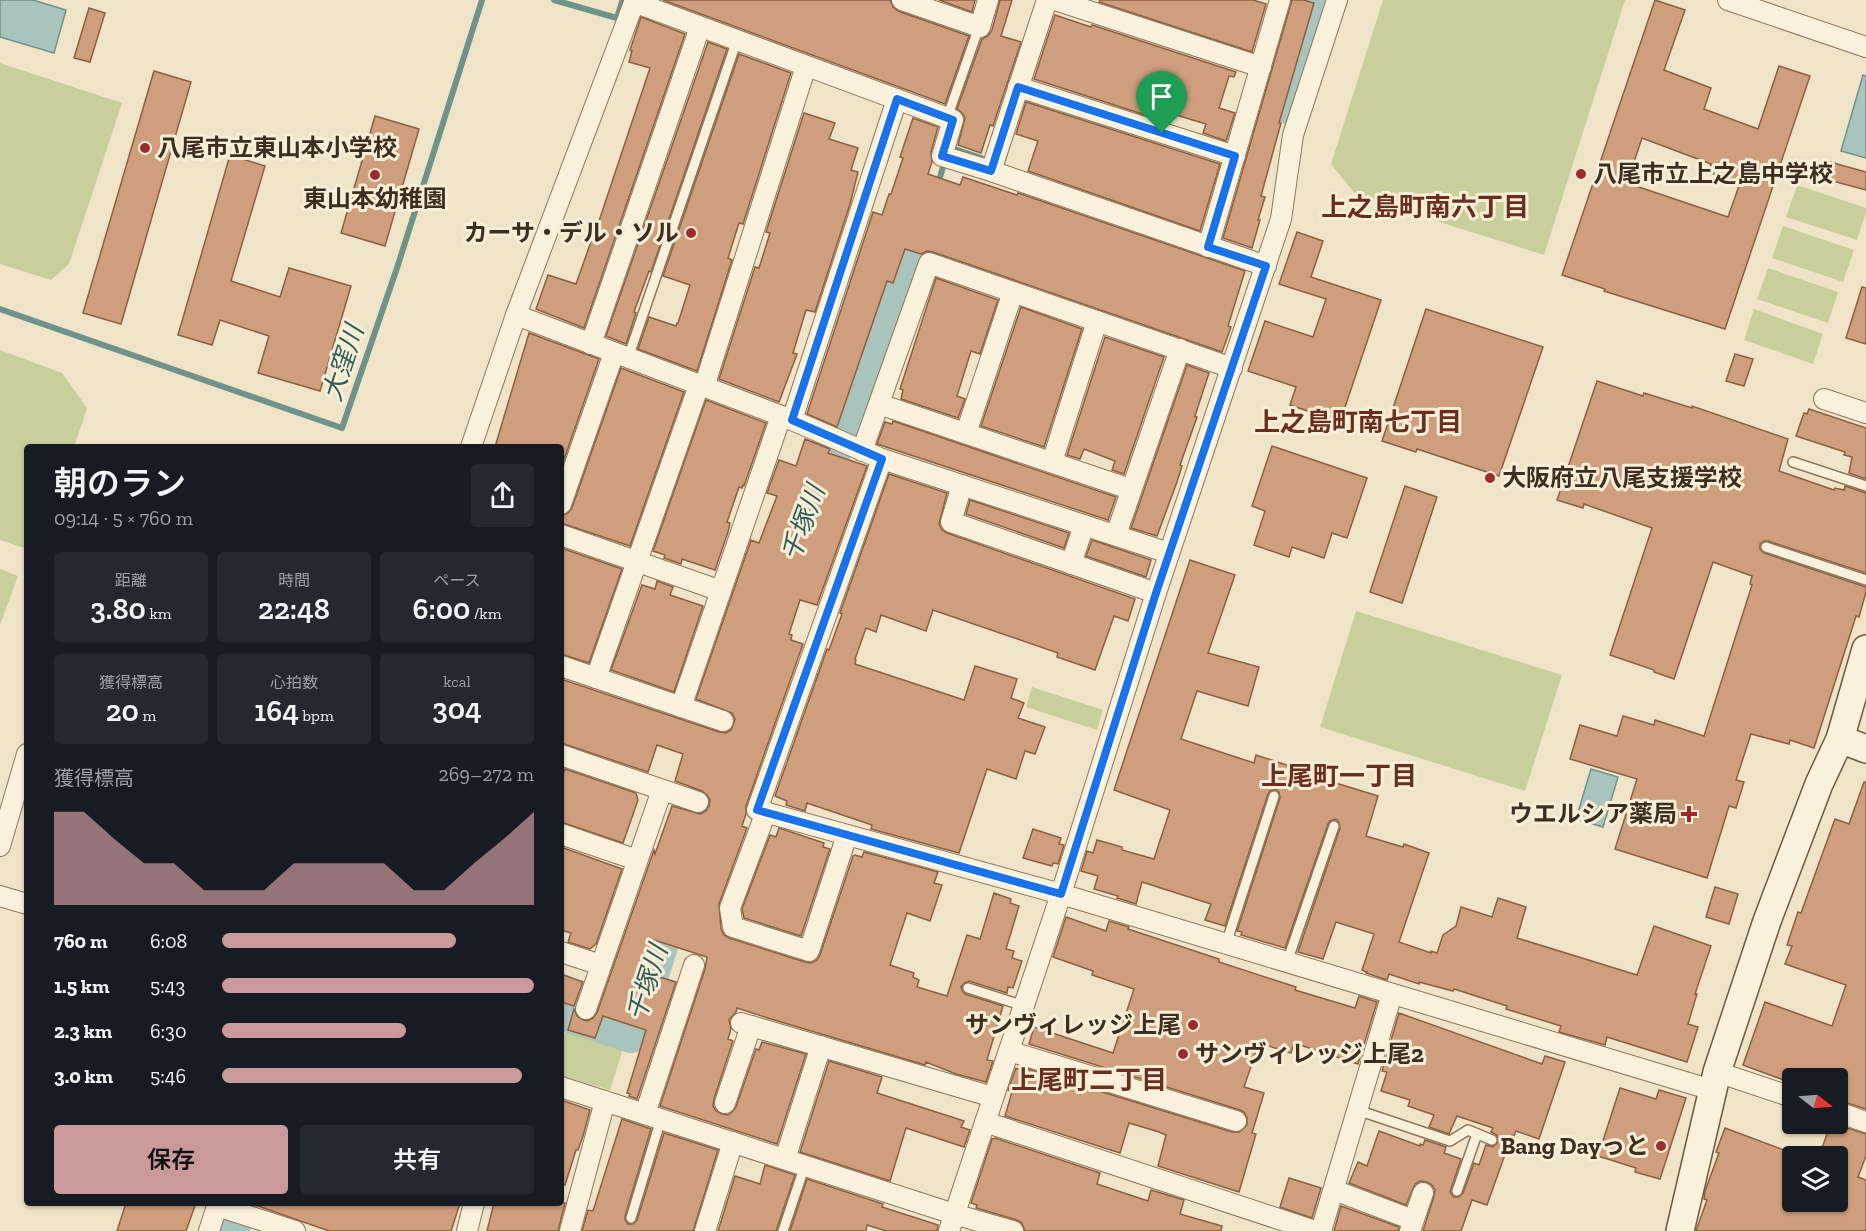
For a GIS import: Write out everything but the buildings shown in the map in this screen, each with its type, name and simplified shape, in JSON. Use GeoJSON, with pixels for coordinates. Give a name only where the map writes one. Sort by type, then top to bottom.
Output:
{"type":"FeatureCollection","features":[{"type":"Feature","properties":{"kind":"street"},"geometry":{"type":"LineString","coordinates":[[902,0],[980,27],[988,0]]}},
{"type":"Feature","properties":{"kind":"street"},"geometry":{"type":"LineString","coordinates":[[991,171],[1047,0]]}},
{"type":"Feature","properties":{"kind":"street"},"geometry":{"type":"LineString","coordinates":[[1055,0],[1261,67]]}},
{"type":"Feature","properties":{"kind":"street"},"geometry":{"type":"LineString","coordinates":[[1208,247],[1280,0]]}},
{"type":"Feature","properties":{"kind":"street"},"geometry":{"type":"LineString","coordinates":[[952,1222],[1061,894],[1169,553],[1232,368],[1261,264],[1281,219],[1293,135],[1337,0]]}},
{"type":"Feature","properties":{"kind":"street"},"geometry":{"type":"LineString","coordinates":[[1728,0],[1866,47]]}},
{"type":"Feature","properties":{"kind":"street"},"geometry":{"type":"LineString","coordinates":[[472,444],[516,315],[634,1],[953,120],[942,156],[1261,264]]}},
{"type":"Feature","properties":{"kind":"street"},"geometry":{"type":"LineString","coordinates":[[591,344],[700,27]]}},
{"type":"Feature","properties":{"kind":"street"},"geometry":{"type":"LineString","coordinates":[[596,678],[702,386],[806,66]]}},
{"type":"Feature","properties":{"kind":"street"},"geometry":{"type":"LineString","coordinates":[[1018,87],[1235,156]]}},
{"type":"Feature","properties":{"kind":"street"},"geometry":{"type":"LineString","coordinates":[[681,707],[721,591],[786,418],[897,99]]}},
{"type":"Feature","properties":{"kind":"street"},"geometry":{"type":"LineString","coordinates":[[862,451],[929,263],[1232,368]]}},
{"type":"Feature","properties":{"kind":"street"},"geometry":{"type":"LineString","coordinates":[[966,433],[1013,292]]}},
{"type":"Feature","properties":{"kind":"street"},"geometry":{"type":"LineString","coordinates":[[516,315],[786,418],[882,459],[1169,553]]}},
{"type":"Feature","properties":{"kind":"street"},"geometry":{"type":"LineString","coordinates":[[1052,462],[1097,321]]}},
{"type":"Feature","properties":{"kind":"street"},"geometry":{"type":"LineString","coordinates":[[1116,535],[1180,349]]}},
{"type":"Feature","properties":{"kind":"street"},"geometry":{"type":"LineString","coordinates":[[564,497],[621,355]]}},
{"type":"Feature","properties":{"kind":"street"},"geometry":{"type":"LineString","coordinates":[[1824,399],[1866,413]]}},
{"type":"Feature","properties":{"kind":"street"},"geometry":{"type":"LineString","coordinates":[[879,404],[1130,489]]}},
{"type":"Feature","properties":{"kind":"street"},"geometry":{"type":"LineString","coordinates":[[882,459],[757,810],[1061,894],[1392,994],[1714,1081],[1782,1095]]}},
{"type":"Feature","properties":{"kind":"street"},"geometry":{"type":"LineString","coordinates":[[962,485],[951,522],[1156,593]]}},
{"type":"Feature","properties":{"kind":"street"},"geometry":{"type":"LineString","coordinates":[[1071,564],[1084,525]]}},
{"type":"Feature","properties":{"kind":"street"},"geometry":{"type":"LineString","coordinates":[[564,536],[721,591]]}},
{"type":"Feature","properties":{"kind":"street"},"geometry":{"type":"LineString","coordinates":[[1680,1231],[1714,1081],[1767,921],[1818,784],[1840,739],[1866,649]]}},
{"type":"Feature","properties":{"kind":"street"},"geometry":{"type":"LineString","coordinates":[[564,667],[723,721]]}},
{"type":"Feature","properties":{"kind":"street"},"geometry":{"type":"LineString","coordinates":[[1840,739],[1866,749]]}},
{"type":"Feature","properties":{"kind":"street"},"geometry":{"type":"LineString","coordinates":[[564,756],[698,802]]}},
{"type":"Feature","properties":{"kind":"street"},"geometry":{"type":"LineString","coordinates":[[0,846],[24,764]]}},
{"type":"Feature","properties":{"kind":"street"},"geometry":{"type":"LineString","coordinates":[[586,1009],[662,790]]}},
{"type":"Feature","properties":{"kind":"street"},"geometry":{"type":"LineString","coordinates":[[766,812],[730,908],[733,927],[809,951],[847,835]]}},
{"type":"Feature","properties":{"kind":"street"},"geometry":{"type":"LineString","coordinates":[[564,835],[637,860]]}},
{"type":"Feature","properties":{"kind":"street"},"geometry":{"type":"LineString","coordinates":[[0,896],[24,903]]}},
{"type":"Feature","properties":{"kind":"street"},"geometry":{"type":"LineString","coordinates":[[564,953],[601,965]]}},
{"type":"Feature","properties":{"kind":"street"},"geometry":{"type":"LineString","coordinates":[[653,1116],[694,965]]}},
{"type":"Feature","properties":{"kind":"street"},"geometry":{"type":"LineString","coordinates":[[1321,1231],[1392,994]]}},
{"type":"Feature","properties":{"kind":"street"},"geometry":{"type":"LineString","coordinates":[[725,1103],[746,1024],[993,1096]]}},
{"type":"Feature","properties":{"kind":"street"},"geometry":{"type":"LineString","coordinates":[[785,1159],[821,1046]]}},
{"type":"Feature","properties":{"kind":"street"},"geometry":{"type":"LineString","coordinates":[[1009,1051],[1236,1121]]}},
{"type":"Feature","properties":{"kind":"street"},"geometry":{"type":"LineString","coordinates":[[564,1088],[805,1165],[952,1222],[1013,1231]]}},
{"type":"Feature","properties":{"kind":"street"},"geometry":{"type":"LineString","coordinates":[[570,1231],[605,1101]]}},
{"type":"Feature","properties":{"kind":"street"},"geometry":{"type":"LineString","coordinates":[[1848,1116],[1866,1122]]}},
{"type":"Feature","properties":{"kind":"street"},"geometry":{"type":"LineString","coordinates":[[985,1122],[1315,1231]]}},
{"type":"Feature","properties":{"kind":"street"},"geometry":{"type":"LineString","coordinates":[[705,1231],[733,1142]]}},
{"type":"Feature","properties":{"kind":"street"},"geometry":{"type":"LineString","coordinates":[[1334,1190],[1412,1225],[1423,1194]]}},
{"type":"Feature","properties":{"kind":"street"},"geometry":{"type":"LineString","coordinates":[[466,1231],[473,1206]]}},
{"type":"Feature","properties":{"kind":"street"},"geometry":{"type":"LineString","coordinates":[[208,1231],[227,1208],[295,1231]]}},
{"type":"Feature","properties":{"kind":"lane"},"geometry":{"type":"LineString","coordinates":[[947,118],[980,27]]}},
{"type":"Feature","properties":{"kind":"lane"},"geometry":{"type":"LineString","coordinates":[[621,355],[737,40]]}},
{"type":"Feature","properties":{"kind":"lane"},"geometry":{"type":"LineString","coordinates":[[1792,462],[1866,486]]}},
{"type":"Feature","properties":{"kind":"lane"},"geometry":{"type":"LineString","coordinates":[[1766,547],[1866,580]]}},
{"type":"Feature","properties":{"kind":"lane"},"geometry":{"type":"LineString","coordinates":[[1226,944],[1274,796]]}},
{"type":"Feature","properties":{"kind":"lane"},"geometry":{"type":"LineString","coordinates":[[1287,963],[1334,826]]}},
{"type":"Feature","properties":{"kind":"lane"},"geometry":{"type":"LineString","coordinates":[[968,988],[1024,1006]]}},
{"type":"Feature","properties":{"kind":"lane"},"geometry":{"type":"LineString","coordinates":[[1358,1110],[1450,1141],[1468,1130],[1492,1140]]}},
{"type":"Feature","properties":{"kind":"lane"},"geometry":{"type":"LineString","coordinates":[[631,1218],[653,1116]]}},
{"type":"Feature","properties":{"kind":"lane"},"geometry":{"type":"LineString","coordinates":[[1457,1191],[1477,1134]]}},
{"type":"Feature","properties":{"kind":"lane"},"geometry":{"type":"LineString","coordinates":[[783,1231],[805,1165]]}},
{"type":"Feature","properties":{"kind":"green space"},"geometry":{"type":"Polygon","coordinates":[[[1383,0],[1625,0],[1544,255],[1357,196],[1331,164],[1383,0]]]}},
{"type":"Feature","properties":{"kind":"green space"},"geometry":{"type":"Polygon","coordinates":[[[0,63],[122,103],[69,264],[51,280],[0,264],[0,63]]]}},
{"type":"Feature","properties":{"kind":"green space"},"geometry":{"type":"Polygon","coordinates":[[[1797,185],[1866,208],[1857,240],[1786,217],[1797,185]]]}},
{"type":"Feature","properties":{"kind":"green space"},"geometry":{"type":"Polygon","coordinates":[[[1783,226],[1854,250],[1843,282],[1772,258],[1783,226]]]}},
{"type":"Feature","properties":{"kind":"green space"},"geometry":{"type":"Polygon","coordinates":[[[1768,268],[1838,292],[1828,323],[1757,299],[1768,268]]]}},
{"type":"Feature","properties":{"kind":"green space"},"geometry":{"type":"Polygon","coordinates":[[[1754,309],[1823,334],[1813,364],[1744,340],[1754,309]]]}},
{"type":"Feature","properties":{"kind":"green space"},"geometry":{"type":"Polygon","coordinates":[[[0,350],[62,373],[87,408],[75,444],[24,444],[24,548],[0,540],[0,350]]]}},
{"type":"Feature","properties":{"kind":"green space"},"geometry":{"type":"Polygon","coordinates":[[[0,569],[18,576],[0,625],[0,569]]]}},
{"type":"Feature","properties":{"kind":"green space"},"geometry":{"type":"Polygon","coordinates":[[[1356,611],[1562,675],[1525,791],[1320,727],[1356,611]]]}},
{"type":"Feature","properties":{"kind":"green space"},"geometry":{"type":"Polygon","coordinates":[[[1032,687],[1103,710],[1097,730],[1026,707],[1032,687]]]}},
{"type":"Feature","properties":{"kind":"green space"},"geometry":{"type":"Polygon","coordinates":[[[570,1018],[627,1036],[610,1090],[564,1077],[564,1036],[570,1018]]]}},
{"type":"Feature","properties":{"kind":"water"},"geometry":{"type":"Polygon","coordinates":[[[0,0],[33,0],[66,10],[54,53],[0,37],[0,0]]]}},
{"type":"Feature","properties":{"kind":"water"},"geometry":{"type":"Polygon","coordinates":[[[1863,75],[1866,76],[1866,158],[1841,151],[1863,75]]]}},
{"type":"Feature","properties":{"kind":"water"},"geometry":{"type":"Polygon","coordinates":[[[1591,769],[1618,777],[1603,827],[1576,819],[1591,769]]]}},
{"type":"Feature","properties":{"kind":"waterway","name":"大窪川"},"geometry":{"type":"LineString","coordinates":[[0,309],[342,428],[397,268],[482,0]]}},
{"type":"Feature","properties":{"kind":"waterway","name":"大窪川"},"geometry":{"type":"LineString","coordinates":[[554,0],[617,18],[622,2]]}},
{"type":"Feature","properties":{"kind":"waterway"},"geometry":{"type":"LineString","coordinates":[[1293,107],[1326,0]]}},
{"type":"Feature","properties":{"kind":"waterway","name":"千塚川"},"geometry":{"type":"LineString","coordinates":[[949,147],[981,158]]}},
{"type":"Feature","properties":{"kind":"waterway","name":"千塚川"},"geometry":{"type":"LineString","coordinates":[[938,184],[945,160]]}},
{"type":"Feature","properties":{"kind":"waterway","name":"千塚川"},"geometry":{"type":"LineString","coordinates":[[811,500],[828,454],[848,434],[927,225],[938,215],[943,215]]}},
{"type":"Feature","properties":{"kind":"waterway","name":"千塚川"},"geometry":{"type":"LineString","coordinates":[[564,1012],[631,1034],[750,666]]}},
{"type":"Feature","properties":{"kind":"waterway","name":"千塚川"},"geometry":{"type":"LineString","coordinates":[[230,1231],[238,1206]]}},
{"type":"Feature","properties":{"kind":"place","name":"八尾市立東山本小学校"},"geometry":{"type":"Point","coordinates":[145,148]}},
{"type":"Feature","properties":{"kind":"place","name":"八尾市立上之島中学校"},"geometry":{"type":"Point","coordinates":[1581,174]}},
{"type":"Feature","properties":{"kind":"place","name":"東山本幼稚園"},"geometry":{"type":"Point","coordinates":[375,175]}},
{"type":"Feature","properties":{"kind":"place","name":"カーサ・デル・ソル"},"geometry":{"type":"Point","coordinates":[691,233]}},
{"type":"Feature","properties":{"kind":"place","name":"大阪府立八尾支援学校"},"geometry":{"type":"Point","coordinates":[1490,478]}},
{"type":"Feature","properties":{"kind":"place","name":"ウエルシア薬局"},"geometry":{"type":"Point","coordinates":[1689,814]}},
{"type":"Feature","properties":{"kind":"place","name":"サンヴィレッジ上尾"},"geometry":{"type":"Point","coordinates":[1193,1025]}},
{"type":"Feature","properties":{"kind":"place","name":"サンヴィレッジ上尾2"},"geometry":{"type":"Point","coordinates":[1183,1054]}},
{"type":"Feature","properties":{"kind":"place","name":"Bang Dayっと"},"geometry":{"type":"Point","coordinates":[1661,1146]}},
{"type":"Feature","properties":{"kind":"district","name":"上之島町南六丁目"},"geometry":{"type":"Point","coordinates":[1425,207]}},
{"type":"Feature","properties":{"kind":"district","name":"上之島町南七丁目"},"geometry":{"type":"Point","coordinates":[1358,422]}},
{"type":"Feature","properties":{"kind":"district","name":"上尾町一丁目"},"geometry":{"type":"Point","coordinates":[1339,776]}},
{"type":"Feature","properties":{"kind":"district","name":"上尾町二丁目"},"geometry":{"type":"Point","coordinates":[1089,1080]}},
{"type":"Feature","properties":{"kind":"route"},"geometry":{"type":"LineString","coordinates":[[1018,87],[1162,133],[1235,156],[1208,247],[1266,266],[1156,593],[1061,894],[757,810],[882,459],[792,420],[897,99],[953,120],[942,156],[991,171],[1018,87]]}}]}
